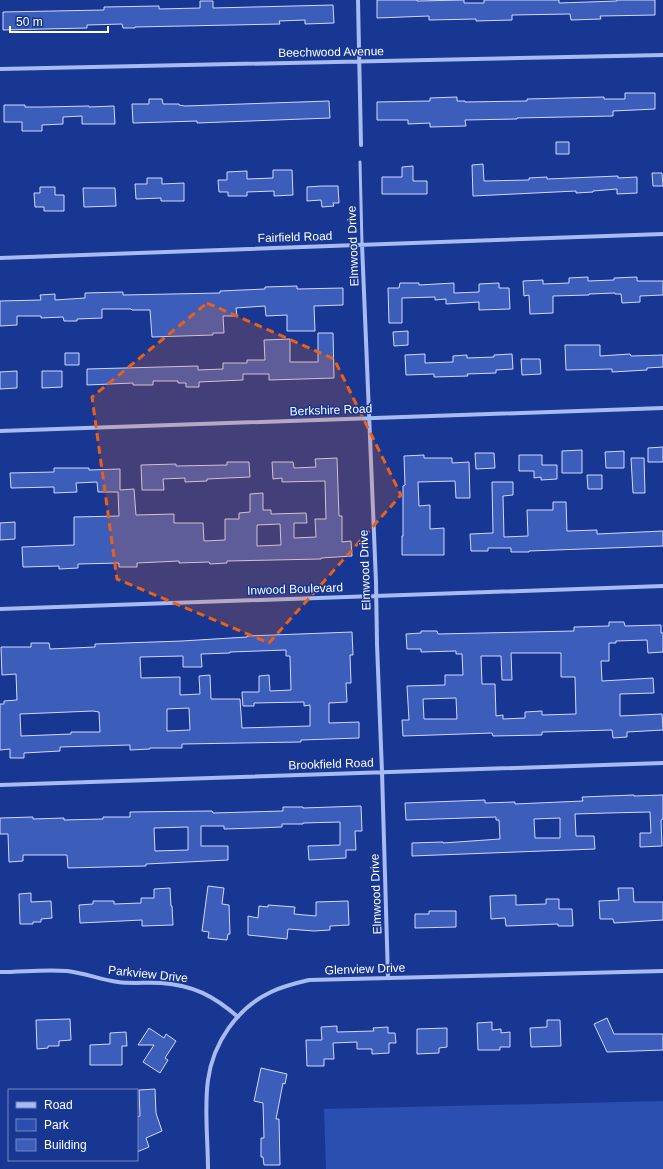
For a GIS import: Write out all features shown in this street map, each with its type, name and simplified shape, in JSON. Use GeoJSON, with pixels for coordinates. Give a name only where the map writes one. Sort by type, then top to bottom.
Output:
{"type":"FeatureCollection","features":[{"type":"Feature","properties":{"kind":"street"},"geometry":{"type":"LineString","coordinates":[[358,0],[361,145]]}},
{"type":"Feature","properties":{"kind":"street","name":"Beechwood Avenue"},"geometry":{"type":"LineString","coordinates":[[0,69],[663,56]]}},
{"type":"Feature","properties":{"kind":"street","name":"Fairfield Road"},"geometry":{"type":"LineString","coordinates":[[0,258],[663,234]]}},
{"type":"Feature","properties":{"kind":"street","name":"Elmwood Drive"},"geometry":{"type":"LineString","coordinates":[[362,244],[376,596],[388,978]]}},
{"type":"Feature","properties":{"kind":"street","name":"Berkshire Road"},"geometry":{"type":"LineString","coordinates":[[0,431],[663,408]]}},
{"type":"Feature","properties":{"kind":"street","name":"Inwood Boulevard"},"geometry":{"type":"LineString","coordinates":[[0,609],[663,586]]}},
{"type":"Feature","properties":{"kind":"street","name":"Brookfield Road"},"geometry":{"type":"LineString","coordinates":[[0,785],[663,763]]}},
{"type":"Feature","properties":{"kind":"street","name":"Parkview Drive"},"geometry":{"type":"LineString","coordinates":[[0,972],[67,971],[116,982],[174,984],[215,998],[238,1016]]}},
{"type":"Feature","properties":{"kind":"street","name":"Glenview Drive"},"geometry":{"type":"LineString","coordinates":[[208,1169],[206,1100],[212,1060],[220,1041],[231,1024],[253,1003],[270,992],[309,980],[663,971]]}},
{"type":"Feature","properties":{"kind":"lane","name":"Elmwood Drive"},"geometry":{"type":"LineString","coordinates":[[360,162],[362,244]]}},
{"type":"Feature","properties":{"kind":"highlighted area"},"geometry":{"type":"Polygon","coordinates":[[[207,303],[334,359],[401,495],[269,643],[117,579],[92,397],[207,303]]]}},
{"type":"Feature","properties":{"kind":"green space"},"geometry":{"type":"Polygon","coordinates":[[[663,1101],[663,1169],[326,1169],[324,1109],[663,1101]]]}},
{"type":"Feature","properties":{"kind":"building"},"geometry":{"type":"Polygon","coordinates":[[[377,0],[464,0],[464,3],[484,3],[484,0],[559,0],[559,3],[655,0],[655,15],[600,16],[601,19],[571,20],[570,14],[512,15],[512,20],[476,21],[476,19],[429,20],[429,16],[377,18],[377,0]]]}},
{"type":"Feature","properties":{"kind":"building"},"geometry":{"type":"Polygon","coordinates":[[[200,1],[213,1],[213,8],[333,5],[334,23],[305,24],[305,20],[279,21],[280,24],[123,28],[122,24],[87,25],[87,28],[3,30],[3,12],[104,10],[104,7],[159,6],[159,9],[200,8],[200,1]]]}},
{"type":"Feature","properties":{"kind":"building"},"geometry":{"type":"Polygon","coordinates":[[[625,93],[655,93],[655,109],[613,111],[613,116],[465,120],[466,126],[430,127],[430,123],[408,124],[408,120],[377,120],[377,102],[430,101],[430,98],[457,97],[457,101],[465,102],[527,101],[527,99],[604,97],[604,99],[625,99],[625,93]]]}},
{"type":"Feature","properties":{"kind":"building"},"geometry":{"type":"Polygon","coordinates":[[[149,99],[162,99],[163,104],[179,104],[185,106],[329,101],[330,118],[197,123],[197,121],[133,123],[132,104],[149,104],[149,99]]]}},
{"type":"Feature","properties":{"kind":"building"},"geometry":{"type":"Polygon","coordinates":[[[4,105],[25,105],[25,107],[114,106],[115,124],[82,124],[82,116],[63,117],[63,124],[42,125],[42,131],[22,131],[22,122],[4,122],[4,105]]]}},
{"type":"Feature","properties":{"kind":"building"},"geometry":{"type":"Polygon","coordinates":[[[556,142],[569,142],[569,154],[556,154],[556,142]]]}},
{"type":"Feature","properties":{"kind":"building"},"geometry":{"type":"Polygon","coordinates":[[[483,164],[484,181],[529,180],[529,178],[547,177],[547,179],[618,176],[618,178],[637,177],[637,193],[617,194],[617,189],[576,193],[576,191],[473,196],[472,165],[483,164]]]}},
{"type":"Feature","properties":{"kind":"building"},"geometry":{"type":"Polygon","coordinates":[[[413,166],[413,181],[427,181],[427,194],[382,194],[382,177],[402,177],[402,167],[413,166]]]}},
{"type":"Feature","properties":{"kind":"building"},"geometry":{"type":"Polygon","coordinates":[[[273,170],[292,170],[293,195],[274,196],[274,191],[247,192],[247,196],[228,196],[228,192],[219,192],[218,180],[227,180],[227,172],[247,171],[247,179],[273,178],[273,170]]]}},
{"type":"Feature","properties":{"kind":"building"},"geometry":{"type":"Polygon","coordinates":[[[652,173],[662,173],[663,186],[653,186],[652,173]]]}},
{"type":"Feature","properties":{"kind":"building"},"geometry":{"type":"Polygon","coordinates":[[[147,178],[162,178],[162,184],[184,183],[184,201],[161,201],[161,198],[136,199],[135,184],[147,184],[147,178]]]}},
{"type":"Feature","properties":{"kind":"building"},"geometry":{"type":"Polygon","coordinates":[[[338,186],[339,203],[333,203],[334,206],[322,207],[321,200],[307,201],[307,187],[338,186]]]}},
{"type":"Feature","properties":{"kind":"building"},"geometry":{"type":"Polygon","coordinates":[[[40,187],[55,187],[55,195],[64,195],[64,211],[44,211],[44,207],[35,207],[34,193],[40,193],[40,187]]]}},
{"type":"Feature","properties":{"kind":"building"},"geometry":{"type":"Polygon","coordinates":[[[83,188],[115,188],[116,206],[84,207],[83,188]]]}},
{"type":"Feature","properties":{"kind":"building"},"geometry":{"type":"Polygon","coordinates":[[[588,277],[588,281],[637,277],[637,281],[663,281],[663,295],[640,296],[640,302],[622,303],[621,294],[615,293],[553,296],[553,313],[530,314],[529,295],[524,296],[523,281],[543,280],[543,284],[569,283],[569,278],[588,277]]]}},
{"type":"Feature","properties":{"kind":"building"},"geometry":{"type":"Polygon","coordinates":[[[400,283],[419,283],[419,285],[454,283],[454,293],[479,292],[479,284],[499,283],[499,288],[509,288],[510,309],[479,310],[479,302],[446,304],[446,299],[435,300],[435,297],[402,298],[402,323],[389,323],[388,288],[399,288],[400,283]]]}},
{"type":"Feature","properties":{"kind":"building"},"geometry":{"type":"Polygon","coordinates":[[[297,286],[297,289],[343,288],[343,305],[314,306],[315,331],[287,331],[287,315],[266,316],[265,306],[236,308],[237,316],[223,316],[224,333],[213,333],[213,335],[152,337],[150,310],[131,309],[102,309],[102,318],[77,319],[77,321],[64,321],[63,317],[41,318],[41,316],[17,316],[17,325],[0,326],[0,301],[41,300],[40,295],[55,294],[55,300],[85,298],[85,293],[123,292],[123,295],[220,293],[220,291],[297,286]]]}},
{"type":"Feature","properties":{"kind":"building"},"geometry":{"type":"Polygon","coordinates":[[[408,331],[408,345],[394,346],[393,332],[408,331]]]}},
{"type":"Feature","properties":{"kind":"building"},"geometry":{"type":"Polygon","coordinates":[[[318,333],[333,333],[334,378],[269,380],[269,374],[243,374],[243,380],[199,382],[199,387],[186,387],[186,383],[178,383],[178,381],[153,381],[153,385],[133,385],[133,383],[87,385],[87,369],[198,366],[198,370],[223,369],[223,363],[247,363],[247,360],[265,360],[264,340],[290,339],[290,362],[318,362],[318,333]]]}},
{"type":"Feature","properties":{"kind":"building"},"geometry":{"type":"Polygon","coordinates":[[[565,345],[600,345],[600,356],[630,354],[631,356],[663,355],[663,367],[647,368],[647,370],[612,372],[612,369],[566,370],[565,345]]]}},
{"type":"Feature","properties":{"kind":"building"},"geometry":{"type":"Polygon","coordinates":[[[65,353],[79,353],[79,365],[65,365],[65,353]]]}},
{"type":"Feature","properties":{"kind":"building"},"geometry":{"type":"Polygon","coordinates":[[[425,354],[425,363],[453,362],[453,356],[467,355],[467,358],[494,357],[494,355],[512,354],[513,369],[496,370],[496,373],[467,374],[468,376],[434,377],[434,374],[406,375],[405,355],[425,354]]]}},
{"type":"Feature","properties":{"kind":"building"},"geometry":{"type":"Polygon","coordinates":[[[521,359],[540,359],[541,374],[522,375],[521,359]]]}},
{"type":"Feature","properties":{"kind":"building"},"geometry":{"type":"Polygon","coordinates":[[[17,371],[17,388],[0,389],[0,372],[17,371]]]}},
{"type":"Feature","properties":{"kind":"building"},"geometry":{"type":"Polygon","coordinates":[[[42,371],[62,371],[62,387],[42,388],[42,371]]]}},
{"type":"Feature","properties":{"kind":"building"},"geometry":{"type":"Polygon","coordinates":[[[663,447],[663,462],[648,462],[648,448],[663,447]]]}},
{"type":"Feature","properties":{"kind":"building"},"geometry":{"type":"Polygon","coordinates":[[[582,450],[582,473],[562,473],[562,451],[582,450]]]}},
{"type":"Feature","properties":{"kind":"building"},"geometry":{"type":"Polygon","coordinates":[[[624,451],[624,468],[606,468],[605,452],[624,451]]]}},
{"type":"Feature","properties":{"kind":"building"},"geometry":{"type":"Polygon","coordinates":[[[475,453],[494,453],[495,468],[476,469],[475,453]]]}},
{"type":"Feature","properties":{"kind":"building"},"geometry":{"type":"Polygon","coordinates":[[[424,455],[424,458],[452,458],[452,463],[469,462],[470,498],[456,498],[455,481],[418,482],[419,506],[430,505],[430,529],[444,528],[444,555],[402,555],[403,486],[405,485],[404,456],[424,455]]]}},
{"type":"Feature","properties":{"kind":"building"},"geometry":{"type":"Polygon","coordinates":[[[519,455],[542,455],[542,465],[557,465],[557,479],[541,480],[541,477],[534,478],[534,471],[519,471],[519,455]]]}},
{"type":"Feature","properties":{"kind":"building"},"geometry":{"type":"Polygon","coordinates":[[[337,458],[339,516],[342,516],[342,542],[351,541],[352,556],[321,559],[227,561],[227,563],[210,564],[209,562],[179,563],[179,561],[137,563],[137,567],[119,567],[119,563],[78,564],[78,568],[59,569],[59,566],[23,567],[22,547],[74,545],[74,517],[119,516],[118,492],[98,492],[97,482],[76,483],[77,492],[54,493],[54,487],[11,488],[10,473],[54,472],[54,468],[89,468],[89,470],[120,469],[120,490],[134,489],[136,515],[174,514],[174,523],[203,523],[204,541],[225,540],[225,519],[239,519],[239,513],[250,512],[250,494],[263,493],[263,510],[271,510],[271,514],[306,513],[307,523],[294,523],[294,538],[316,537],[315,519],[326,519],[325,481],[282,482],[282,478],[273,479],[272,462],[293,462],[294,468],[316,467],[315,459],[337,458]],[[280,524],[257,525],[257,546],[281,545],[280,524]]]}},
{"type":"Feature","properties":{"kind":"building"},"geometry":{"type":"Polygon","coordinates":[[[631,458],[644,458],[645,493],[633,493],[631,458]]]}},
{"type":"Feature","properties":{"kind":"building"},"geometry":{"type":"Polygon","coordinates":[[[227,462],[249,462],[250,477],[207,479],[207,481],[185,482],[185,478],[163,479],[164,490],[142,490],[141,465],[227,465],[227,462]]]}},
{"type":"Feature","properties":{"kind":"building"},"geometry":{"type":"Polygon","coordinates":[[[587,475],[602,475],[602,489],[588,489],[587,475]]]}},
{"type":"Feature","properties":{"kind":"building"},"geometry":{"type":"Polygon","coordinates":[[[492,482],[513,482],[513,495],[503,496],[504,537],[528,536],[527,510],[553,510],[553,502],[566,502],[567,531],[597,530],[597,534],[663,531],[663,546],[529,552],[511,552],[511,548],[488,548],[488,551],[471,551],[470,534],[493,533],[492,482]]]}},
{"type":"Feature","properties":{"kind":"building"},"geometry":{"type":"Polygon","coordinates":[[[15,522],[15,539],[0,540],[0,523],[15,522]]]}},
{"type":"Feature","properties":{"kind":"building"},"geometry":{"type":"Polygon","coordinates":[[[609,622],[624,622],[625,626],[661,625],[661,633],[663,633],[663,652],[648,653],[647,640],[616,641],[616,643],[609,643],[609,661],[601,661],[602,681],[653,678],[654,693],[620,694],[620,716],[662,714],[663,730],[627,732],[627,737],[613,738],[612,730],[542,732],[542,735],[493,736],[492,733],[403,736],[402,720],[409,720],[407,686],[445,685],[445,675],[463,675],[462,654],[456,654],[456,651],[421,652],[421,649],[407,649],[406,634],[421,633],[421,631],[437,631],[438,634],[574,631],[574,627],[609,626],[609,622]],[[511,653],[512,680],[502,680],[501,656],[481,656],[482,684],[495,684],[496,716],[503,715],[503,719],[525,718],[525,712],[542,711],[542,715],[576,714],[575,677],[561,677],[561,653],[511,653]],[[456,698],[423,699],[424,719],[457,719],[456,698]]]}},
{"type":"Feature","properties":{"kind":"building"},"geometry":{"type":"Polygon","coordinates":[[[352,632],[353,655],[350,655],[351,683],[346,683],[347,702],[329,703],[329,723],[359,722],[359,738],[301,740],[301,742],[182,744],[182,748],[150,748],[130,750],[130,745],[60,747],[60,751],[24,753],[24,758],[10,758],[10,749],[0,750],[0,704],[4,704],[4,701],[17,700],[16,674],[2,675],[1,647],[31,647],[31,643],[49,643],[50,649],[95,647],[95,644],[182,641],[247,636],[352,632]],[[286,650],[201,654],[202,667],[183,667],[183,656],[140,657],[141,678],[180,677],[180,695],[200,694],[199,676],[210,675],[211,699],[240,699],[242,728],[310,726],[310,705],[304,706],[304,702],[254,703],[254,706],[243,706],[242,692],[259,692],[259,676],[269,675],[270,691],[291,690],[290,656],[286,656],[286,650]],[[189,708],[167,709],[167,731],[190,730],[189,708]],[[99,712],[20,714],[21,736],[71,734],[71,732],[100,732],[99,712]]]}},
{"type":"Feature","properties":{"kind":"building"},"geometry":{"type":"Polygon","coordinates":[[[663,795],[663,819],[661,820],[662,846],[640,847],[640,833],[651,833],[650,812],[575,814],[576,836],[594,836],[595,849],[412,856],[412,843],[443,843],[500,839],[499,820],[496,820],[496,817],[406,820],[405,803],[485,800],[485,803],[515,802],[515,804],[583,801],[582,797],[663,795]],[[560,818],[534,819],[535,838],[560,838],[560,818]]]}},
{"type":"Feature","properties":{"kind":"building"},"geometry":{"type":"Polygon","coordinates":[[[361,806],[362,831],[355,831],[356,850],[346,850],[346,858],[309,860],[308,846],[340,845],[340,822],[282,824],[282,827],[224,829],[224,826],[201,826],[201,846],[228,846],[228,860],[146,864],[146,866],[68,868],[67,855],[23,855],[23,861],[9,862],[8,834],[0,834],[0,818],[33,817],[33,819],[64,818],[64,820],[103,819],[103,817],[130,817],[130,812],[212,811],[213,813],[283,811],[283,807],[303,808],[361,806]],[[188,827],[154,828],[155,851],[188,850],[188,827]]]}},
{"type":"Feature","properties":{"kind":"building"},"geometry":{"type":"Polygon","coordinates":[[[208,886],[224,888],[222,904],[229,905],[230,934],[228,934],[227,940],[208,938],[209,932],[202,931],[208,886]]]}},
{"type":"Feature","properties":{"kind":"building"},"geometry":{"type":"Polygon","coordinates":[[[170,888],[173,925],[142,926],[142,920],[80,923],[79,905],[93,904],[93,901],[114,901],[114,904],[141,903],[141,898],[154,898],[154,889],[170,888]]]}},
{"type":"Feature","properties":{"kind":"building"},"geometry":{"type":"Polygon","coordinates":[[[618,888],[633,888],[634,902],[663,902],[663,920],[614,923],[613,919],[600,919],[599,901],[619,900],[618,888]]]}},
{"type":"Feature","properties":{"kind":"building"},"geometry":{"type":"Polygon","coordinates":[[[31,893],[31,902],[51,901],[52,918],[41,919],[41,922],[33,922],[33,924],[20,924],[19,894],[31,893]]]}},
{"type":"Feature","properties":{"kind":"building"},"geometry":{"type":"Polygon","coordinates":[[[516,895],[516,905],[546,904],[546,899],[559,899],[559,909],[572,909],[573,926],[558,926],[558,924],[506,926],[505,918],[491,919],[490,896],[516,895]]]}},
{"type":"Feature","properties":{"kind":"building"},"geometry":{"type":"Polygon","coordinates":[[[348,901],[349,925],[330,926],[330,930],[314,931],[288,929],[287,939],[248,935],[248,916],[258,918],[259,906],[268,907],[268,905],[295,907],[294,914],[316,916],[316,902],[348,901]]]}},
{"type":"Feature","properties":{"kind":"building"},"geometry":{"type":"Polygon","coordinates":[[[429,911],[456,911],[456,927],[415,928],[415,914],[429,914],[429,911]]]}},
{"type":"Feature","properties":{"kind":"building"},"geometry":{"type":"Polygon","coordinates":[[[607,1018],[614,1034],[663,1034],[663,1050],[607,1052],[594,1024],[607,1018]]]}},
{"type":"Feature","properties":{"kind":"building"},"geometry":{"type":"Polygon","coordinates":[[[70,1019],[71,1040],[59,1041],[59,1046],[48,1046],[48,1048],[37,1049],[36,1020],[70,1019]]]}},
{"type":"Feature","properties":{"kind":"building"},"geometry":{"type":"Polygon","coordinates":[[[547,1020],[560,1020],[561,1046],[531,1047],[530,1028],[547,1027],[547,1020]]]}},
{"type":"Feature","properties":{"kind":"building"},"geometry":{"type":"Polygon","coordinates":[[[492,1022],[492,1030],[501,1029],[501,1033],[510,1032],[510,1047],[500,1047],[500,1050],[478,1050],[477,1023],[492,1022]]]}},
{"type":"Feature","properties":{"kind":"building"},"geometry":{"type":"Polygon","coordinates":[[[337,1026],[337,1032],[374,1031],[373,1028],[388,1027],[388,1033],[395,1033],[396,1043],[389,1043],[389,1053],[372,1054],[372,1049],[357,1049],[357,1042],[333,1043],[334,1059],[324,1059],[324,1066],[307,1066],[306,1040],[322,1040],[321,1027],[337,1026]]]}},
{"type":"Feature","properties":{"kind":"building"},"geometry":{"type":"Polygon","coordinates":[[[149,1028],[164,1038],[166,1034],[176,1041],[165,1058],[168,1060],[160,1073],[143,1062],[154,1045],[138,1045],[149,1028]]]}},
{"type":"Feature","properties":{"kind":"building"},"geometry":{"type":"Polygon","coordinates":[[[447,1028],[447,1047],[439,1048],[439,1053],[417,1054],[417,1029],[447,1028]]]}},
{"type":"Feature","properties":{"kind":"building"},"geometry":{"type":"Polygon","coordinates":[[[126,1032],[127,1046],[122,1046],[122,1065],[90,1065],[90,1045],[110,1044],[110,1033],[126,1032]]]}},
{"type":"Feature","properties":{"kind":"building"},"geometry":{"type":"Polygon","coordinates":[[[261,1068],[287,1074],[285,1084],[283,1083],[276,1119],[279,1119],[280,1165],[264,1165],[263,1157],[261,1157],[261,1138],[264,1138],[263,1103],[254,1101],[261,1068]]]}},
{"type":"Feature","properties":{"kind":"building"},"geometry":{"type":"Polygon","coordinates":[[[155,1089],[156,1113],[162,1131],[146,1138],[149,1147],[138,1152],[138,1117],[140,1116],[139,1090],[155,1089]]]}}]}
